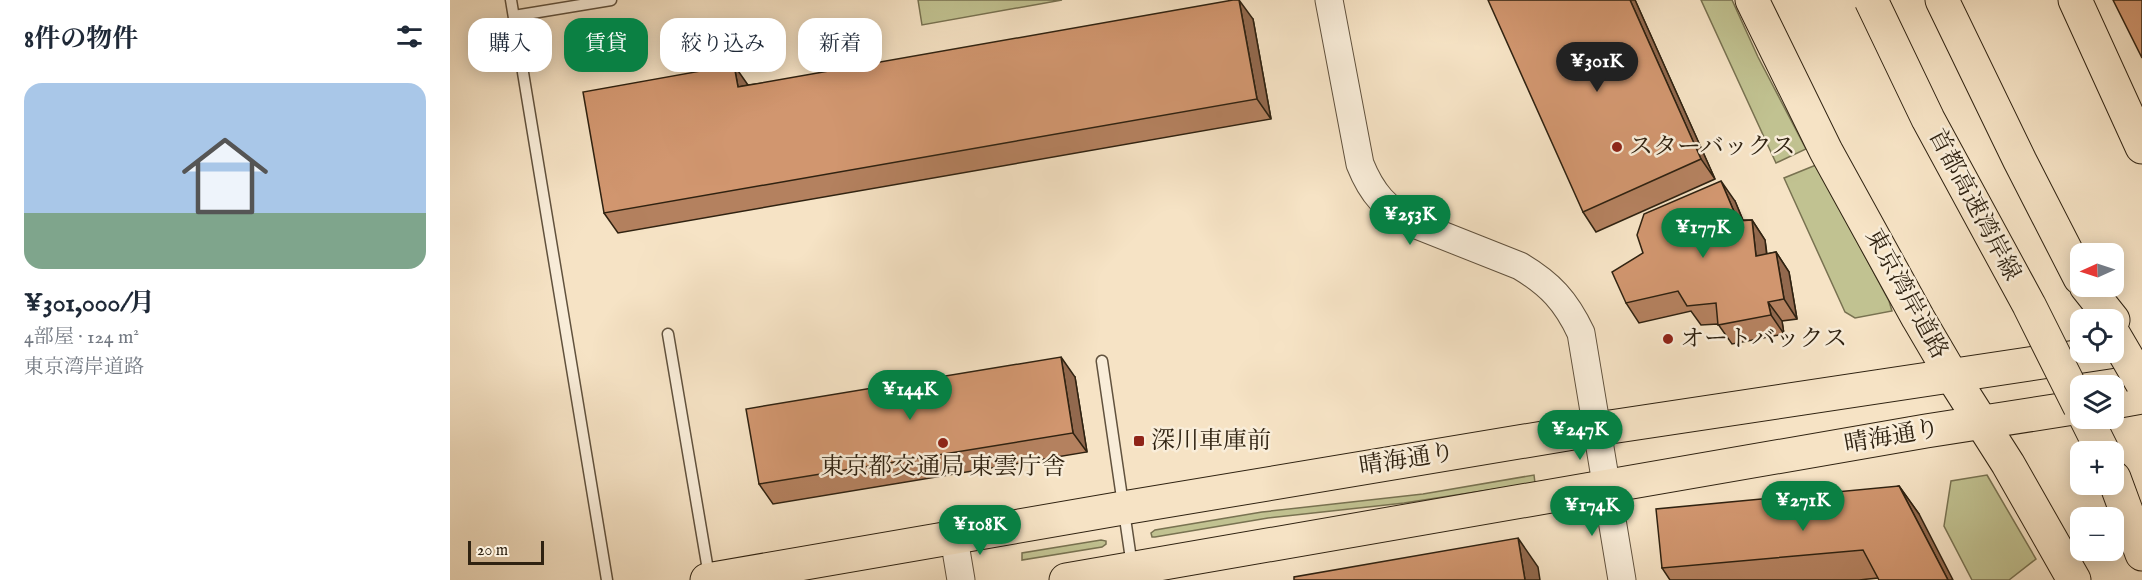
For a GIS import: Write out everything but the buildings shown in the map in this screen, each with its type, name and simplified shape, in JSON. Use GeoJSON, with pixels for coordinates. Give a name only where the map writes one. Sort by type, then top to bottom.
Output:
{"type":"FeatureCollection","features":[{"type":"Feature","properties":{"kind":"main road","name":"東京湾岸道路"},"geometry":{"type":"LineString","coordinates":[[1752,0],[1826,151],[1952,376],[2008,464],[2074,580]]}},
{"type":"Feature","properties":{"kind":"main road","name":"首都高速湾岸線"},"geometry":{"type":"LineString","coordinates":[[1871,0],[1928,119],[2029,305],[2070,387]]}},
{"type":"Feature","properties":{"kind":"main road"},"geometry":{"type":"LineString","coordinates":[[1942,0],[1977,75],[2070,258]]}},
{"type":"Feature","properties":{"kind":"main road"},"geometry":{"type":"LineString","coordinates":[[1954,0],[1977,75]]}},
{"type":"Feature","properties":{"kind":"main road"},"geometry":{"type":"LineString","coordinates":[[2075,0],[2142,147]]}},
{"type":"Feature","properties":{"kind":"main road"},"geometry":{"type":"LineString","coordinates":[[2095,297],[2104,309]]}},
{"type":"Feature","properties":{"kind":"main road"},"geometry":{"type":"LineString","coordinates":[[2124,333],[2142,355]]}},
{"type":"Feature","properties":{"kind":"main road"},"geometry":{"type":"LineString","coordinates":[[2124,351],[2142,348]]}},
{"type":"Feature","properties":{"kind":"main road"},"geometry":{"type":"LineString","coordinates":[[2124,352],[2142,383]]}},
{"type":"Feature","properties":{"kind":"main road","name":"晴海通り"},"geometry":{"type":"LineString","coordinates":[[709,580],[1597,429],[2070,358]]}},
{"type":"Feature","properties":{"kind":"main road"},"geometry":{"type":"LineString","coordinates":[[2124,400],[2142,397]]}},
{"type":"Feature","properties":{"kind":"main road","name":"晴海通り"},"geometry":{"type":"LineString","coordinates":[[1066,580],[2070,409]]}},
{"type":"Feature","properties":{"kind":"main road"},"geometry":{"type":"LineString","coordinates":[[2124,489],[2142,522]]}},
{"type":"Feature","properties":{"kind":"main road"},"geometry":{"type":"LineString","coordinates":[[2120,495],[2142,555]]}},
{"type":"Feature","properties":{"kind":"street"},"geometry":{"type":"LineString","coordinates":[[1329,0],[1360,164],[1376,196],[1401,217],[1414,224],[1520,266],[1556,292],[1581,333],[1622,580]]}},
{"type":"Feature","properties":{"kind":"street"},"geometry":{"type":"LineString","coordinates":[[954,538],[961,580]]}},
{"type":"Feature","properties":{"kind":"lane"},"geometry":{"type":"LineString","coordinates":[[511,0],[607,580]]}},
{"type":"Feature","properties":{"kind":"lane"},"geometry":{"type":"LineString","coordinates":[[514,16],[611,0]]}},
{"type":"Feature","properties":{"kind":"lane"},"geometry":{"type":"LineString","coordinates":[[668,334],[709,580]]}},
{"type":"Feature","properties":{"kind":"lane"},"geometry":{"type":"LineString","coordinates":[[1102,361],[1132,568]]}},
{"type":"Feature","properties":{"kind":"green space"},"geometry":{"type":"Polygon","coordinates":[[[918,0],[1062,0],[922,25],[918,0]]]}},
{"type":"Feature","properties":{"kind":"green space"},"geometry":{"type":"Polygon","coordinates":[[[1701,0],[1732,0],[1758,57],[1806,149],[1776,163],[1701,0]]]}},
{"type":"Feature","properties":{"kind":"green space"},"geometry":{"type":"Polygon","coordinates":[[[1816,165],[1889,301],[1892,311],[1855,318],[1845,312],[1784,178],[1816,165]]]}},
{"type":"Feature","properties":{"kind":"green space"},"geometry":{"type":"Polygon","coordinates":[[[1534,475],[1535,483],[1404,503],[1268,518],[1155,537],[1152,537],[1151,533],[1155,530],[1262,512],[1423,494],[1534,475]]]}},
{"type":"Feature","properties":{"kind":"green space"},"geometry":{"type":"Polygon","coordinates":[[[1987,475],[2036,559],[2009,580],[1972,580],[1944,526],[1951,481],[1987,475]]]}},
{"type":"Feature","properties":{"kind":"green space"},"geometry":{"type":"Polygon","coordinates":[[[1106,541],[1102,547],[1022,560],[1022,553],[1106,541]]]}},
{"type":"Feature","properties":{"kind":"place","name":"スターバックス"},"geometry":{"type":"Point","coordinates":[1617,147]}},
{"type":"Feature","properties":{"kind":"place","name":"オートバックス"},"geometry":{"type":"Point","coordinates":[1668,339]}},
{"type":"Feature","properties":{"kind":"place","name":"深川車庫前"},"geometry":{"type":"Point","coordinates":[1139,441]}},
{"type":"Feature","properties":{"kind":"place","name":"東京都交通局 東雲庁舎"},"geometry":{"type":"Point","coordinates":[943,443]}}]}
